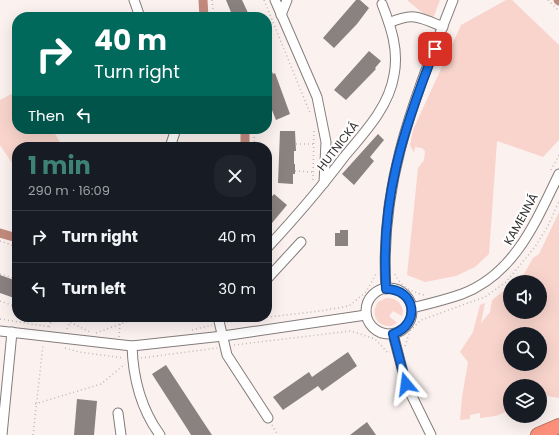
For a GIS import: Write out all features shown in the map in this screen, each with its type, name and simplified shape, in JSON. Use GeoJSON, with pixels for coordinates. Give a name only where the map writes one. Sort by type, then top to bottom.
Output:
{"type":"FeatureCollection","features":[{"type":"Feature","properties":{"kind":"highway"},"geometry":{"type":"LineString","coordinates":[[538,435],[559,426]]}},
{"type":"Feature","properties":{"kind":"street"},"geometry":{"type":"LineString","coordinates":[[134,0],[138,12]]}},
{"type":"Feature","properties":{"kind":"street","name":"HUTNICKÁ"},"geometry":{"type":"LineString","coordinates":[[276,0],[317,97],[326,142],[324,183]]}},
{"type":"Feature","properties":{"kind":"street"},"geometry":{"type":"LineString","coordinates":[[282,15],[287,0]]}},
{"type":"Feature","properties":{"kind":"street"},"geometry":{"type":"LineString","coordinates":[[386,289],[384,260],[388,214],[392,183],[399,150],[410,112],[453,0]]}},
{"type":"Feature","properties":{"kind":"street","name":"HUTNICKÁ"},"geometry":{"type":"LineString","coordinates":[[324,183],[371,123],[384,104],[392,85],[396,52],[389,23],[382,4]]}},
{"type":"Feature","properties":{"kind":"street"},"geometry":{"type":"LineString","coordinates":[[389,23],[402,17],[415,16],[443,27]]}},
{"type":"Feature","properties":{"kind":"street","name":"KAMENNÁ"},"geometry":{"type":"LineString","coordinates":[[412,308],[463,294],[499,272],[513,257],[525,240],[559,174]]}},
{"type":"Feature","properties":{"kind":"street"},"geometry":{"type":"LineString","coordinates":[[272,243],[324,183]]}},
{"type":"Feature","properties":{"kind":"street"},"geometry":{"type":"LineString","coordinates":[[272,274],[301,242]]}},
{"type":"Feature","properties":{"kind":"street"},"geometry":{"type":"LineString","coordinates":[[386,289],[393,289],[405,295],[412,308],[412,315],[405,327],[393,334],[379,332],[368,322],[366,315],[368,301],[379,291],[386,289]]}},
{"type":"Feature","properties":{"kind":"street"},"geometry":{"type":"LineString","coordinates":[[0,331],[132,346],[223,336],[366,315]]}},
{"type":"Feature","properties":{"kind":"street"},"geometry":{"type":"LineString","coordinates":[[220,322],[227,355],[268,418]]}},
{"type":"Feature","properties":{"kind":"street"},"geometry":{"type":"LineString","coordinates":[[2,435],[12,332]]}},
{"type":"Feature","properties":{"kind":"street"},"geometry":{"type":"LineString","coordinates":[[393,334],[406,384],[431,435]]}},
{"type":"Feature","properties":{"kind":"street"},"geometry":{"type":"LineString","coordinates":[[132,346],[134,371],[141,398],[152,424],[160,435]]}},
{"type":"Feature","properties":{"kind":"street"},"geometry":{"type":"LineString","coordinates":[[118,413],[121,435]]}},
{"type":"Feature","properties":{"kind":"path"},"geometry":{"type":"LineString","coordinates":[[212,0],[213,12]]}},
{"type":"Feature","properties":{"kind":"path"},"geometry":{"type":"LineString","coordinates":[[264,0],[269,12]]}},
{"type":"Feature","properties":{"kind":"path"},"geometry":{"type":"LineString","coordinates":[[548,0],[559,10]]}},
{"type":"Feature","properties":{"kind":"path"},"geometry":{"type":"LineString","coordinates":[[272,20],[312,118]]}},
{"type":"Feature","properties":{"kind":"path"},"geometry":{"type":"LineString","coordinates":[[313,182],[314,128]]}},
{"type":"Feature","properties":{"kind":"path"},"geometry":{"type":"LineString","coordinates":[[296,144],[314,144]]}},
{"type":"Feature","properties":{"kind":"path"},"geometry":{"type":"LineString","coordinates":[[549,174],[559,155]]}},
{"type":"Feature","properties":{"kind":"path"},"geometry":{"type":"LineString","coordinates":[[295,171],[314,172]]}},
{"type":"Feature","properties":{"kind":"path"},"geometry":{"type":"LineString","coordinates":[[0,241],[12,245]]}},
{"type":"Feature","properties":{"kind":"path"},"geometry":{"type":"LineString","coordinates":[[272,315],[320,311],[349,306],[366,292],[376,274],[395,273],[401,284],[406,289],[424,295],[429,294]]}},
{"type":"Feature","properties":{"kind":"path"},"geometry":{"type":"LineString","coordinates":[[0,274],[12,278]]}},
{"type":"Feature","properties":{"kind":"path"},"geometry":{"type":"LineString","coordinates":[[0,301],[12,305]]}},
{"type":"Feature","properties":{"kind":"path"},"geometry":{"type":"LineString","coordinates":[[0,319],[12,320]]}},
{"type":"Feature","properties":{"kind":"path"},"geometry":{"type":"LineString","coordinates":[[25,322],[55,328]]}},
{"type":"Feature","properties":{"kind":"path"},"geometry":{"type":"LineString","coordinates":[[49,327],[51,322]]}},
{"type":"Feature","properties":{"kind":"path"},"geometry":{"type":"LineString","coordinates":[[67,330],[70,322],[94,334],[125,322]]}},
{"type":"Feature","properties":{"kind":"path"},"geometry":{"type":"LineString","coordinates":[[189,330],[213,322]]}},
{"type":"Feature","properties":{"kind":"path"},"geometry":{"type":"LineString","coordinates":[[119,337],[120,324]]}},
{"type":"Feature","properties":{"kind":"path"},"geometry":{"type":"LineString","coordinates":[[61,328],[74,330]]}},
{"type":"Feature","properties":{"kind":"path"},"geometry":{"type":"LineString","coordinates":[[80,332],[100,334]]}},
{"type":"Feature","properties":{"kind":"path"},"geometry":{"type":"LineString","coordinates":[[113,336],[126,336]]}},
{"type":"Feature","properties":{"kind":"path"},"geometry":{"type":"LineString","coordinates":[[32,435],[43,344]]}},
{"type":"Feature","properties":{"kind":"path"},"geometry":{"type":"LineString","coordinates":[[35,404],[101,384],[126,363]]}},
{"type":"Feature","properties":{"kind":"path"},"geometry":{"type":"LineString","coordinates":[[268,418],[278,435]]}},
{"type":"Feature","properties":{"kind":"shaded area"},"geometry":{"type":"Polygon","coordinates":[[[407,0],[440,0],[432,21],[407,0]]]}},
{"type":"Feature","properties":{"kind":"shaded area"},"geometry":{"type":"Polygon","coordinates":[[[506,0],[512,0],[559,45],[559,140],[543,157],[497,141],[489,254],[475,267],[456,276],[425,282],[407,275],[418,168],[424,160],[425,151],[422,148],[415,147],[414,153],[410,145],[413,130],[461,25],[506,0]]]}},
{"type":"Feature","properties":{"kind":"shaded area"},"geometry":{"type":"Polygon","coordinates":[[[12,94],[12,134],[55,134],[60,142],[12,142],[12,163],[0,145],[0,100],[12,94]]]}},
{"type":"Feature","properties":{"kind":"shaded area"},"geometry":{"type":"Polygon","coordinates":[[[559,212],[559,398],[547,396],[547,379],[503,379],[503,413],[496,416],[480,418],[480,413],[470,415],[470,419],[460,420],[468,362],[460,352],[473,332],[480,305],[485,303],[481,323],[490,312],[492,300],[503,291],[503,319],[547,319],[547,275],[523,275],[533,258],[539,254],[559,212]]]}},
{"type":"Feature","properties":{"kind":"shaded area"},"geometry":{"type":"Polygon","coordinates":[[[386,298],[398,301],[403,311],[402,316],[393,311],[389,316],[397,323],[391,326],[386,326],[379,322],[375,315],[378,302],[386,298]]]}},
{"type":"Feature","properties":{"kind":"building"},"geometry":{"type":"Polygon","coordinates":[[[226,0],[242,0],[248,12],[231,12],[226,0]]]}},
{"type":"Feature","properties":{"kind":"building"},"geometry":{"type":"Polygon","coordinates":[[[356,0],[360,0],[369,8],[357,24],[334,48],[323,38],[356,0]]]}},
{"type":"Feature","properties":{"kind":"building"},"geometry":{"type":"Polygon","coordinates":[[[369,51],[381,61],[375,68],[376,69],[346,100],[334,90],[369,51]]]}},
{"type":"Feature","properties":{"kind":"building"},"geometry":{"type":"Polygon","coordinates":[[[272,72],[273,74],[275,73],[290,114],[276,120],[272,110],[272,72]]]}},
{"type":"Feature","properties":{"kind":"building"},"geometry":{"type":"Polygon","coordinates":[[[280,131],[295,131],[296,151],[294,151],[295,174],[293,174],[293,184],[278,183],[280,131]]]}},
{"type":"Feature","properties":{"kind":"building"},"geometry":{"type":"Polygon","coordinates":[[[378,134],[384,140],[370,157],[374,161],[354,185],[342,174],[378,134]]]}},
{"type":"Feature","properties":{"kind":"building"},"geometry":{"type":"Polygon","coordinates":[[[274,194],[287,205],[272,223],[272,196],[274,194]]]}},
{"type":"Feature","properties":{"kind":"building"},"geometry":{"type":"Polygon","coordinates":[[[340,230],[348,230],[348,246],[335,246],[335,233],[340,233],[340,230]]]}},
{"type":"Feature","properties":{"kind":"building"},"geometry":{"type":"Polygon","coordinates":[[[0,275],[12,279],[12,297],[0,293],[0,275]]]}},
{"type":"Feature","properties":{"kind":"building"},"geometry":{"type":"Polygon","coordinates":[[[348,352],[357,366],[322,391],[318,386],[283,410],[273,397],[309,372],[312,377],[348,352]]]}},
{"type":"Feature","properties":{"kind":"building"},"geometry":{"type":"Polygon","coordinates":[[[166,365],[212,435],[191,435],[152,374],[166,365]]]}},
{"type":"Feature","properties":{"kind":"building"},"geometry":{"type":"Polygon","coordinates":[[[77,399],[97,401],[94,435],[74,435],[77,399]]]}},
{"type":"Feature","properties":{"kind":"building"},"geometry":{"type":"Polygon","coordinates":[[[367,422],[376,435],[350,435],[367,422]]]}},
{"type":"Feature","properties":{"kind":"waterway"},"geometry":{"type":"LineString","coordinates":[[203,0],[204,12]]}},
{"type":"Feature","properties":{"kind":"waterway"},"geometry":{"type":"LineString","coordinates":[[245,134],[245,142]]}},
{"type":"Feature","properties":{"kind":"waterway"},"geometry":{"type":"LineString","coordinates":[[0,233],[12,237]]}},
{"type":"Feature","properties":{"kind":"route"},"geometry":{"type":"LineString","coordinates":[[406,384],[393,334],[400,332],[409,322],[412,315],[412,308],[405,295],[393,289],[386,289],[384,260],[385,245],[392,183],[399,150],[410,112],[435,49]]}}]}
